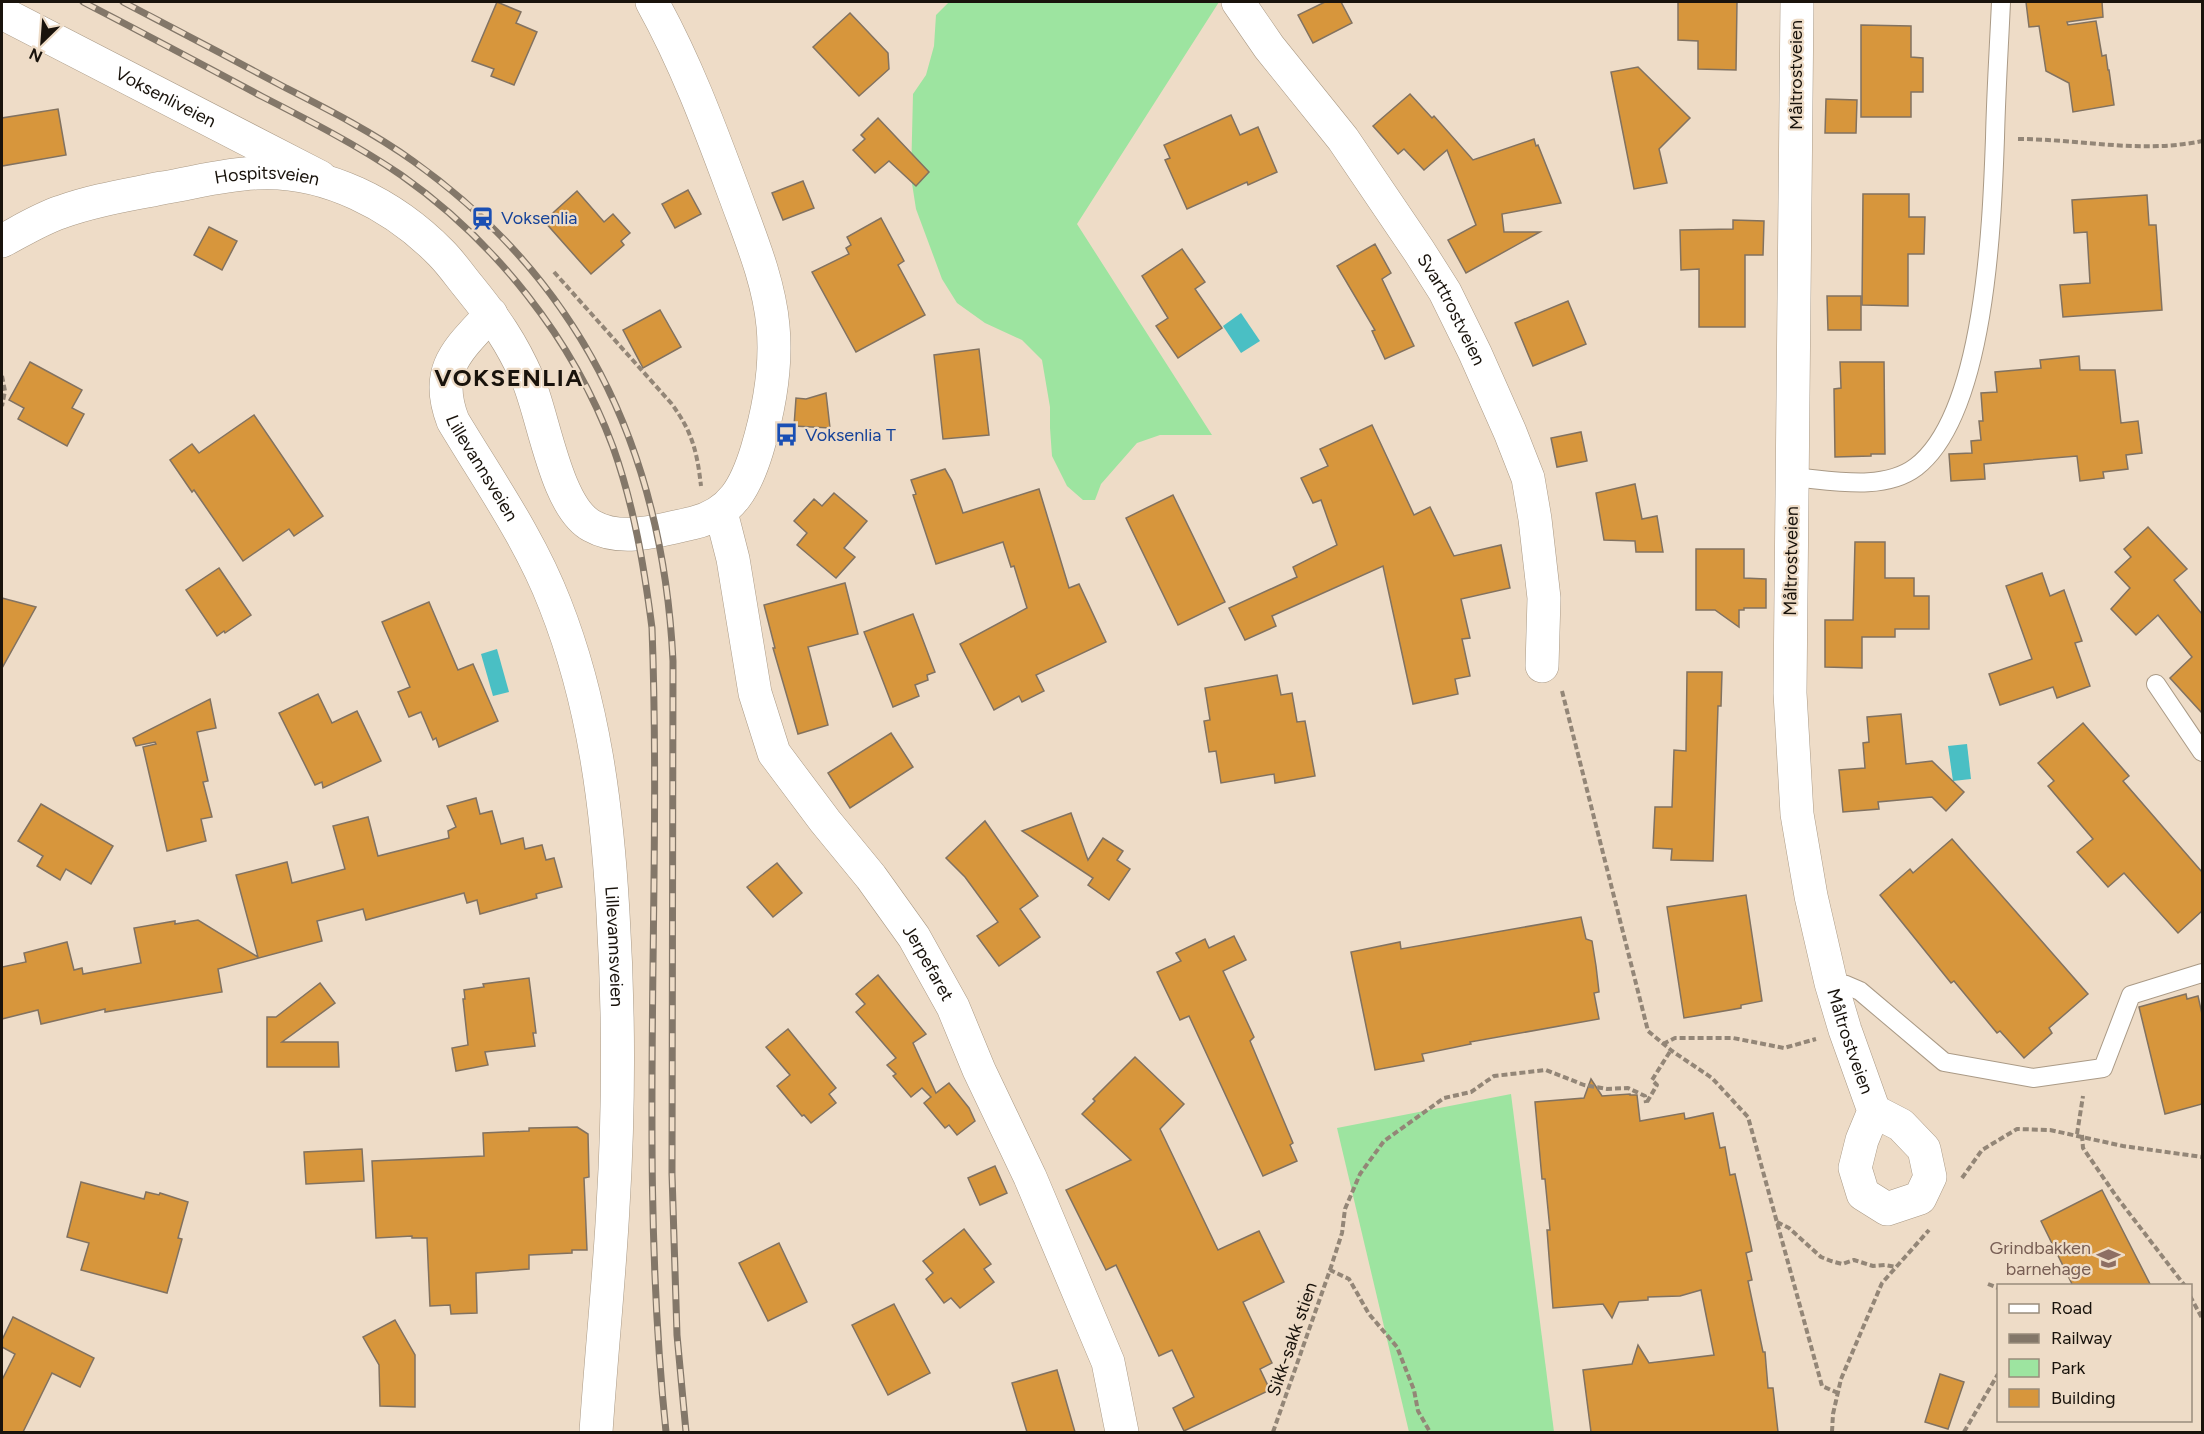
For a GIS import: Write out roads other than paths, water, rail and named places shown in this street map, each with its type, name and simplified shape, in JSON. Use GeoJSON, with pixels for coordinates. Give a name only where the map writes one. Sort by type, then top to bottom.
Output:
{"type":"FeatureCollection","features":[{"type":"Feature","properties":{"kind":"street"},"geometry":{"type":"LineString","coordinates":[[491,314],[512,344],[530,386],[566,496],[575,513],[584,521],[603,531],[627,534],[646,533],[696,522],[721,512],[737,495],[746,480],[769,403],[773,324],[765,286],[750,238],[704,110],[675,43],[652,2]]}},
{"type":"Feature","properties":{"kind":"street","name":"Svarttrostveien"},"geometry":{"type":"LineString","coordinates":[[1238,2],[1269,47],[1344,139],[1445,292],[1475,353],[1528,478],[1544,598],[1542,666]]}},
{"type":"Feature","properties":{"kind":"street","name":"Måltrostveien"},"geometry":{"type":"LineString","coordinates":[[1797,2],[1790,693],[1797,814],[1831,983],[1874,1111]]}},
{"type":"Feature","properties":{"kind":"street","name":"Voksenliveien"},"geometry":{"type":"LineString","coordinates":[[2,13],[330,182]]}},
{"type":"Feature","properties":{"kind":"street","name":"Hospitsveien"},"geometry":{"type":"LineString","coordinates":[[2,241],[61,212],[99,200],[257,172],[294,175],[330,182],[363,195],[397,216],[441,252],[491,314]]}},
{"type":"Feature","properties":{"kind":"street","name":"Lillevannsveien"},"geometry":{"type":"LineString","coordinates":[[491,314],[459,349],[452,362],[444,389],[446,404],[453,421],[531,548],[555,603],[572,653],[591,723],[610,854],[617,972],[616,1123],[613,1206],[596,1432]]}},
{"type":"Feature","properties":{"kind":"street","name":"Jerpefaret"},"geometry":{"type":"LineString","coordinates":[[721,512],[733,559],[754,693],[774,753],[908,928],[953,1007],[1030,1177],[1108,1362],[1122,1432]]}},
{"type":"Feature","properties":{"kind":"lane"},"geometry":{"type":"LineString","coordinates":[[1792,477],[1850,482],[1883,480],[1902,475],[1916,466],[1931,451],[1943,433],[1958,402],[1967,375],[1983,302],[1989,246],[2001,2]]}},
{"type":"Feature","properties":{"kind":"lane"},"geometry":{"type":"LineString","coordinates":[[2156,684],[2202,753]]}},
{"type":"Feature","properties":{"kind":"lane"},"geometry":{"type":"LineString","coordinates":[[1831,983],[1846,985],[1860,991],[1944,1062],[2033,1078],[2103,1068],[2131,995],[2202,973]]}},
{"type":"Feature","properties":{"kind":"water"},"geometry":{"type":"Polygon","coordinates":[[[1241,313],[1260,341],[1241,353],[1223,326],[1241,313]]]}},
{"type":"Feature","properties":{"kind":"water"},"geometry":{"type":"Polygon","coordinates":[[[497,649],[509,692],[493,696],[481,654],[497,649]]]}},
{"type":"Feature","properties":{"kind":"water"},"geometry":{"type":"Polygon","coordinates":[[[1967,744],[1971,779],[1953,781],[1948,746],[1967,744]]]}},
{"type":"Feature","properties":{"kind":"railway"},"geometry":{"type":"LineString","coordinates":[[83,2],[350,143],[401,175],[435,201],[468,230],[527,295],[576,368],[613,447],[627,491],[637,536],[652,628],[654,729],[653,1231],[666,1432]]}},
{"type":"Feature","properties":{"kind":"railway"},"geometry":{"type":"LineString","coordinates":[[123,2],[367,131],[413,161],[473,209],[524,262],[568,318],[603,380],[631,444],[652,513],[666,585],[673,661],[672,1174],[677,1335],[686,1432]]}},
{"type":"Feature","properties":{"kind":"place","name":"Voksenlia"},"geometry":{"type":"Point","coordinates":[483,218]}},
{"type":"Feature","properties":{"kind":"place","name":"Voksenlia T"},"geometry":{"type":"Point","coordinates":[787,435]}},
{"type":"Feature","properties":{"kind":"place","name":"Grindbakken barnehage"},"geometry":{"type":"Point","coordinates":[2109,1258]}},
{"type":"Feature","properties":{"kind":"district","name":"VOKSENLIA"},"geometry":{"type":"Point","coordinates":[509,377]}}]}
